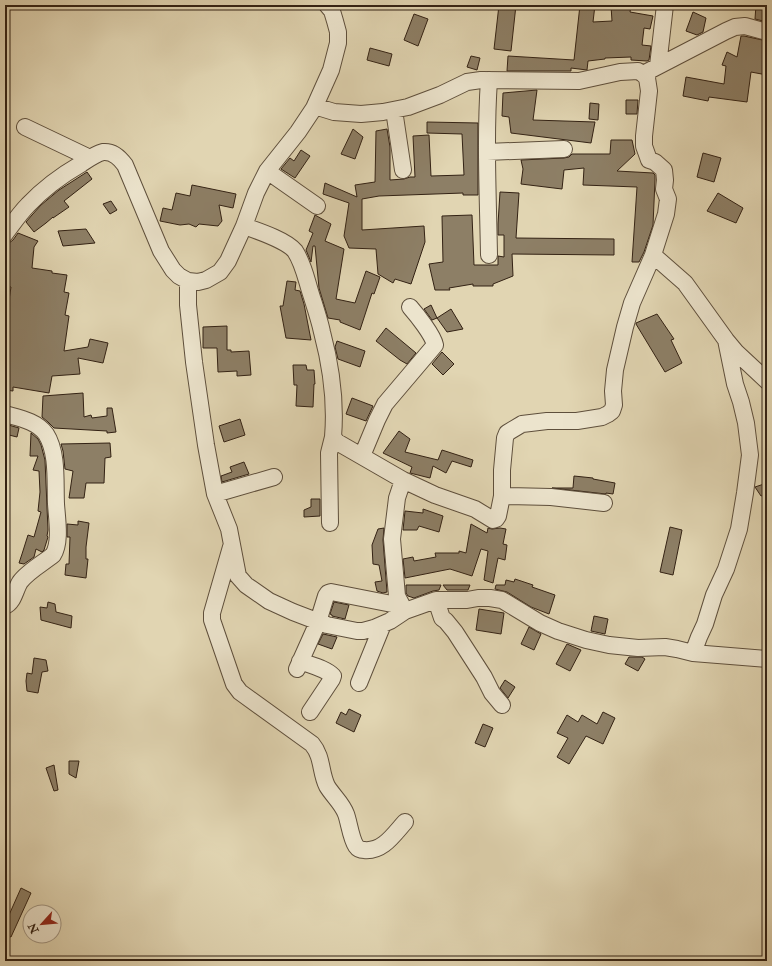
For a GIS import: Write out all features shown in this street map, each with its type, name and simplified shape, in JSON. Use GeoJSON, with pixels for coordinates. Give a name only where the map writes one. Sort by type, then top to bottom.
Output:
{"type":"FeatureCollection","features":[{"type":"Feature","properties":{"kind":"street"},"geometry":{"type":"LineString","coordinates":[[5,234],[27,206],[52,183],[90,158],[102,152],[108,152],[116,155],[125,165],[161,251],[178,276],[188,281],[198,282],[206,280],[220,272],[228,261],[244,226],[256,193],[267,171],[298,132],[314,108],[331,70],[338,43],[338,32],[336,21],[327,5]]}},
{"type":"Feature","properties":{"kind":"street"},"geometry":{"type":"LineString","coordinates":[[658,66],[665,5]]}},
{"type":"Feature","properties":{"kind":"street"},"geometry":{"type":"LineString","coordinates":[[643,74],[735,27],[745,26],[767,32]]}},
{"type":"Feature","properties":{"kind":"street"},"geometry":{"type":"LineString","coordinates":[[314,108],[321,108],[334,112],[361,114],[383,112],[408,107],[440,95],[467,82],[481,80],[579,81],[620,72],[638,71],[647,78],[649,91],[644,146],[649,160],[655,162],[664,170],[666,180],[664,188],[668,199],[666,214],[653,255],[632,303],[625,327],[615,370],[613,391],[614,405],[612,411],[602,417],[577,421],[547,421],[522,424],[507,433],[504,438],[502,496],[496,519],[493,520],[475,509],[435,495],[402,480],[340,444],[333,437]]}},
{"type":"Feature","properties":{"kind":"street"},"geometry":{"type":"LineString","coordinates":[[489,80],[487,106],[489,255]]}},
{"type":"Feature","properties":{"kind":"street"},"geometry":{"type":"LineString","coordinates":[[394,110],[402,170]]}},
{"type":"Feature","properties":{"kind":"street"},"geometry":{"type":"LineString","coordinates":[[24,128],[90,158]]}},
{"type":"Feature","properties":{"kind":"street"},"geometry":{"type":"LineString","coordinates":[[487,152],[564,149]]}},
{"type":"Feature","properties":{"kind":"street"},"geometry":{"type":"LineString","coordinates":[[267,171],[317,206]]}},
{"type":"Feature","properties":{"kind":"street"},"geometry":{"type":"LineString","coordinates":[[244,226],[265,233],[290,246],[295,251],[302,264],[322,330],[332,385],[334,423],[333,437],[329,453],[330,523]]}},
{"type":"Feature","properties":{"kind":"street"},"geometry":{"type":"LineString","coordinates":[[653,255],[685,283],[736,352],[767,381]]}},
{"type":"Feature","properties":{"kind":"street"},"geometry":{"type":"LineString","coordinates":[[188,281],[188,305],[194,362],[215,494],[229,529],[238,576],[246,585],[269,601],[282,608],[318,622],[357,631],[368,630],[383,624],[404,609],[436,600],[496,598],[502,600],[540,623],[558,631],[609,646],[677,649],[694,653],[767,659]]}},
{"type":"Feature","properties":{"kind":"street"},"geometry":{"type":"LineString","coordinates":[[362,456],[376,420],[385,404],[435,345],[434,341],[410,307]]}},
{"type":"Feature","properties":{"kind":"street"},"geometry":{"type":"LineString","coordinates":[[694,653],[714,595],[726,569],[739,529],[750,455],[746,423],[735,384],[726,340]]}},
{"type":"Feature","properties":{"kind":"street"},"geometry":{"type":"LineString","coordinates":[[5,414],[29,421],[38,426],[46,434],[52,446],[56,472],[58,535],[56,551],[20,582],[10,604],[5,606]]}},
{"type":"Feature","properties":{"kind":"street"},"geometry":{"type":"LineString","coordinates":[[215,494],[274,477]]}},
{"type":"Feature","properties":{"kind":"street"},"geometry":{"type":"LineString","coordinates":[[402,480],[397,498],[392,539],[397,596],[404,609]]}},
{"type":"Feature","properties":{"kind":"street"},"geometry":{"type":"LineString","coordinates":[[502,496],[551,497],[604,503]]}},
{"type":"Feature","properties":{"kind":"street"},"geometry":{"type":"LineString","coordinates":[[232,545],[212,613],[212,620],[237,689],[312,744],[317,750],[326,784],[342,805],[347,816],[354,841],[360,850],[373,849],[381,846],[388,841],[405,822]]}},
{"type":"Feature","properties":{"kind":"street"},"geometry":{"type":"LineString","coordinates":[[310,712],[333,676],[321,669],[298,665],[318,622],[328,593],[332,592],[404,609]]}},
{"type":"Feature","properties":{"kind":"street"},"geometry":{"type":"LineString","coordinates":[[436,600],[442,618],[455,632],[484,677],[492,693],[502,705]]}},
{"type":"Feature","properties":{"kind":"street"},"geometry":{"type":"LineString","coordinates":[[359,683],[383,624]]}},
{"type":"Feature","properties":{"kind":"building"},"geometry":{"type":"Polygon","coordinates":[[[499,5],[516,5],[511,51],[494,49],[499,5]]]}},
{"type":"Feature","properties":{"kind":"building"},"geometry":{"type":"Polygon","coordinates":[[[580,5],[595,5],[593,22],[612,21],[611,6],[631,6],[630,12],[653,16],[650,29],[644,28],[642,45],[651,46],[649,60],[631,60],[631,57],[605,58],[588,61],[587,70],[571,68],[571,71],[507,71],[508,56],[574,60],[580,5]]]}},
{"type":"Feature","properties":{"kind":"building"},"geometry":{"type":"Polygon","coordinates":[[[756,5],[765,5],[767,22],[755,19],[756,5]]]}},
{"type":"Feature","properties":{"kind":"building"},"geometry":{"type":"Polygon","coordinates":[[[693,12],[706,18],[703,32],[697,35],[686,31],[693,12]]]}},
{"type":"Feature","properties":{"kind":"building"},"geometry":{"type":"Polygon","coordinates":[[[414,14],[428,19],[418,46],[404,40],[414,14]]]}},
{"type":"Feature","properties":{"kind":"building"},"geometry":{"type":"Polygon","coordinates":[[[741,36],[767,41],[767,75],[751,72],[747,102],[709,97],[708,101],[683,96],[686,77],[724,84],[726,66],[722,65],[727,52],[737,57],[741,36]]]}},
{"type":"Feature","properties":{"kind":"building"},"geometry":{"type":"Polygon","coordinates":[[[370,48],[392,54],[389,66],[367,60],[370,48]]]}},
{"type":"Feature","properties":{"kind":"building"},"geometry":{"type":"Polygon","coordinates":[[[471,56],[480,58],[477,70],[467,67],[471,56]]]}},
{"type":"Feature","properties":{"kind":"building"},"geometry":{"type":"Polygon","coordinates":[[[537,90],[533,120],[595,122],[591,143],[511,133],[509,117],[502,116],[503,93],[537,90]]]}},
{"type":"Feature","properties":{"kind":"building"},"geometry":{"type":"Polygon","coordinates":[[[626,100],[638,100],[637,114],[626,114],[626,100]]]}},
{"type":"Feature","properties":{"kind":"building"},"geometry":{"type":"Polygon","coordinates":[[[590,103],[599,104],[598,120],[589,119],[590,103]]]}},
{"type":"Feature","properties":{"kind":"building"},"geometry":{"type":"Polygon","coordinates":[[[427,122],[478,123],[478,195],[463,195],[463,193],[379,196],[362,199],[362,230],[424,226],[425,242],[411,284],[395,279],[393,283],[378,274],[376,249],[349,248],[344,236],[349,203],[323,194],[325,183],[357,197],[355,185],[375,182],[376,131],[387,129],[390,147],[390,180],[415,177],[413,136],[429,135],[431,176],[464,175],[462,134],[427,133],[427,122]]]}},
{"type":"Feature","properties":{"kind":"building"},"geometry":{"type":"Polygon","coordinates":[[[353,129],[363,137],[355,159],[341,154],[353,129]]]}},
{"type":"Feature","properties":{"kind":"building"},"geometry":{"type":"Polygon","coordinates":[[[611,140],[632,140],[635,154],[617,171],[653,173],[655,175],[653,225],[639,262],[632,262],[637,187],[583,185],[584,168],[564,170],[562,189],[521,184],[523,169],[521,160],[564,158],[569,157],[572,154],[610,154],[611,140]]]}},
{"type":"Feature","properties":{"kind":"building"},"geometry":{"type":"Polygon","coordinates":[[[301,150],[310,156],[295,178],[281,169],[290,158],[294,161],[301,150]]]}},
{"type":"Feature","properties":{"kind":"building"},"geometry":{"type":"Polygon","coordinates":[[[703,153],[721,158],[714,182],[697,177],[703,153]]]}},
{"type":"Feature","properties":{"kind":"building"},"geometry":{"type":"Polygon","coordinates":[[[87,172],[92,179],[64,201],[69,207],[34,232],[26,222],[32,215],[41,205],[59,190],[87,172]]]}},
{"type":"Feature","properties":{"kind":"building"},"geometry":{"type":"Polygon","coordinates":[[[192,185],[236,194],[233,208],[219,205],[222,221],[218,226],[199,224],[196,227],[189,224],[180,225],[160,221],[163,208],[172,210],[176,193],[190,196],[192,185]]]}},
{"type":"Feature","properties":{"kind":"building"},"geometry":{"type":"Polygon","coordinates":[[[500,192],[519,193],[516,238],[614,239],[614,255],[512,254],[513,276],[493,284],[493,286],[473,286],[473,284],[449,288],[450,290],[435,290],[429,264],[443,262],[442,216],[472,215],[474,265],[498,265],[498,256],[504,257],[504,235],[498,235],[500,192]]]}},
{"type":"Feature","properties":{"kind":"building"},"geometry":{"type":"Polygon","coordinates":[[[718,193],[743,208],[736,223],[707,211],[718,193]]]}},
{"type":"Feature","properties":{"kind":"building"},"geometry":{"type":"Polygon","coordinates":[[[111,201],[117,210],[110,214],[103,204],[111,201]]]}},
{"type":"Feature","properties":{"kind":"building"},"geometry":{"type":"Polygon","coordinates":[[[315,215],[331,224],[325,241],[344,249],[336,299],[355,303],[366,271],[380,277],[374,294],[372,293],[360,330],[340,322],[340,320],[328,318],[319,288],[315,246],[313,246],[311,262],[306,250],[313,233],[309,231],[315,215]]]}},
{"type":"Feature","properties":{"kind":"building"},"geometry":{"type":"Polygon","coordinates":[[[86,229],[95,243],[63,246],[58,231],[86,229]]]}},
{"type":"Feature","properties":{"kind":"building"},"geometry":{"type":"Polygon","coordinates":[[[18,233],[38,241],[34,247],[32,268],[67,275],[64,292],[69,293],[65,315],[69,316],[64,351],[88,347],[90,339],[108,343],[103,363],[78,358],[80,374],[52,376],[49,393],[13,387],[13,391],[5,390],[5,326],[11,287],[5,286],[5,251],[9,243],[18,233]]]}},
{"type":"Feature","properties":{"kind":"building"},"geometry":{"type":"Polygon","coordinates":[[[287,281],[296,282],[295,290],[300,291],[311,340],[286,338],[280,306],[283,306],[287,281]]]}},
{"type":"Feature","properties":{"kind":"building"},"geometry":{"type":"Polygon","coordinates":[[[431,305],[437,318],[432,320],[424,309],[431,305]]]}},
{"type":"Feature","properties":{"kind":"building"},"geometry":{"type":"Polygon","coordinates":[[[451,309],[463,329],[447,332],[437,318],[451,309]]]}},
{"type":"Feature","properties":{"kind":"building"},"geometry":{"type":"Polygon","coordinates":[[[657,314],[674,339],[671,340],[682,363],[665,372],[636,324],[657,314]]]}},
{"type":"Feature","properties":{"kind":"building"},"geometry":{"type":"Polygon","coordinates":[[[227,326],[227,350],[231,350],[231,352],[249,351],[251,375],[237,376],[237,371],[218,372],[217,348],[203,348],[203,327],[227,326]]]}},
{"type":"Feature","properties":{"kind":"building"},"geometry":{"type":"Polygon","coordinates":[[[386,328],[416,353],[407,364],[376,341],[386,328]]]}},
{"type":"Feature","properties":{"kind":"building"},"geometry":{"type":"Polygon","coordinates":[[[337,341],[365,351],[360,367],[338,359],[335,347],[337,341]]]}},
{"type":"Feature","properties":{"kind":"building"},"geometry":{"type":"Polygon","coordinates":[[[442,352],[454,364],[443,375],[432,364],[442,352]]]}},
{"type":"Feature","properties":{"kind":"building"},"geometry":{"type":"Polygon","coordinates":[[[293,365],[306,365],[307,370],[314,370],[315,384],[313,407],[296,406],[297,385],[294,385],[293,365]]]}},
{"type":"Feature","properties":{"kind":"building"},"geometry":{"type":"Polygon","coordinates":[[[83,393],[84,417],[91,415],[92,418],[107,416],[107,408],[112,408],[116,432],[107,433],[107,431],[54,428],[42,417],[43,396],[83,393]]]}},
{"type":"Feature","properties":{"kind":"building"},"geometry":{"type":"Polygon","coordinates":[[[352,398],[373,406],[366,421],[346,414],[352,398]]]}},
{"type":"Feature","properties":{"kind":"building"},"geometry":{"type":"Polygon","coordinates":[[[240,419],[245,435],[224,442],[219,426],[240,419]]]}},
{"type":"Feature","properties":{"kind":"building"},"geometry":{"type":"Polygon","coordinates":[[[5,424],[19,428],[17,437],[5,434],[5,424]]]}},
{"type":"Feature","properties":{"kind":"building"},"geometry":{"type":"Polygon","coordinates":[[[399,431],[410,439],[405,452],[438,460],[442,450],[473,460],[471,467],[452,461],[446,473],[433,466],[430,478],[410,473],[412,467],[383,453],[399,431]]]}},
{"type":"Feature","properties":{"kind":"building"},"geometry":{"type":"Polygon","coordinates":[[[31,433],[38,439],[45,460],[48,537],[44,550],[42,552],[36,549],[34,557],[24,564],[19,563],[28,535],[34,537],[41,512],[38,511],[40,492],[39,471],[33,470],[38,456],[30,456],[31,433]]]}},
{"type":"Feature","properties":{"kind":"building"},"geometry":{"type":"Polygon","coordinates":[[[110,443],[111,457],[105,458],[104,483],[86,483],[84,498],[69,498],[73,471],[65,469],[61,444],[110,443]]]}},
{"type":"Feature","properties":{"kind":"building"},"geometry":{"type":"Polygon","coordinates":[[[244,462],[249,474],[222,482],[221,476],[232,472],[230,467],[244,462]]]}},
{"type":"Feature","properties":{"kind":"building"},"geometry":{"type":"Polygon","coordinates":[[[574,476],[593,478],[615,483],[613,494],[552,488],[573,488],[574,476]]]}},
{"type":"Feature","properties":{"kind":"building"},"geometry":{"type":"Polygon","coordinates":[[[767,483],[767,494],[761,496],[755,487],[767,483]]]}},
{"type":"Feature","properties":{"kind":"building"},"geometry":{"type":"Polygon","coordinates":[[[311,499],[320,499],[320,516],[304,517],[304,510],[311,507],[311,499]]]}},
{"type":"Feature","properties":{"kind":"building"},"geometry":{"type":"Polygon","coordinates":[[[423,509],[443,516],[439,532],[419,526],[417,530],[403,530],[405,511],[423,513],[423,509]]]}},
{"type":"Feature","properties":{"kind":"building"},"geometry":{"type":"Polygon","coordinates":[[[78,521],[89,523],[86,547],[86,559],[88,559],[86,578],[65,575],[66,564],[69,564],[70,537],[67,537],[67,524],[78,525],[78,521]]]}},
{"type":"Feature","properties":{"kind":"building"},"geometry":{"type":"Polygon","coordinates":[[[471,524],[487,533],[488,528],[506,529],[503,544],[507,545],[505,560],[498,558],[493,583],[484,580],[488,551],[481,549],[472,576],[450,569],[405,578],[403,559],[413,557],[414,561],[436,557],[435,553],[459,553],[459,551],[466,553],[471,524]]]}},
{"type":"Feature","properties":{"kind":"building"},"geometry":{"type":"Polygon","coordinates":[[[670,527],[682,530],[673,575],[660,572],[670,527]]]}},
{"type":"Feature","properties":{"kind":"building"},"geometry":{"type":"Polygon","coordinates":[[[384,528],[383,540],[387,592],[383,593],[377,591],[375,582],[382,581],[379,565],[373,564],[372,545],[378,529],[384,528]]]}},
{"type":"Feature","properties":{"kind":"building"},"geometry":{"type":"Polygon","coordinates":[[[515,579],[555,595],[549,614],[531,607],[507,592],[495,589],[496,585],[505,585],[506,580],[514,582],[515,579]]]}},
{"type":"Feature","properties":{"kind":"building"},"geometry":{"type":"Polygon","coordinates":[[[406,585],[441,585],[439,590],[414,598],[408,596],[406,593],[406,585]]]}},
{"type":"Feature","properties":{"kind":"building"},"geometry":{"type":"Polygon","coordinates":[[[443,585],[470,585],[468,590],[447,590],[443,585]]]}},
{"type":"Feature","properties":{"kind":"building"},"geometry":{"type":"Polygon","coordinates":[[[48,602],[55,604],[56,612],[72,616],[71,628],[41,620],[40,607],[47,608],[48,602]]]}},
{"type":"Feature","properties":{"kind":"building"},"geometry":{"type":"Polygon","coordinates":[[[334,602],[349,605],[345,619],[332,616],[330,614],[334,602]]]}},
{"type":"Feature","properties":{"kind":"building"},"geometry":{"type":"Polygon","coordinates":[[[479,609],[504,613],[501,634],[476,630],[479,609]]]}},
{"type":"Feature","properties":{"kind":"building"},"geometry":{"type":"Polygon","coordinates":[[[594,616],[608,619],[605,634],[591,631],[594,616]]]}},
{"type":"Feature","properties":{"kind":"building"},"geometry":{"type":"Polygon","coordinates":[[[529,627],[541,634],[534,650],[521,644],[529,627]]]}},
{"type":"Feature","properties":{"kind":"building"},"geometry":{"type":"Polygon","coordinates":[[[323,634],[337,637],[332,649],[318,644],[323,634]]]}},
{"type":"Feature","properties":{"kind":"building"},"geometry":{"type":"Polygon","coordinates":[[[567,644],[581,650],[570,671],[556,664],[567,644]]]}},
{"type":"Feature","properties":{"kind":"building"},"geometry":{"type":"Polygon","coordinates":[[[629,657],[642,657],[645,659],[638,671],[625,664],[629,657]]]}},
{"type":"Feature","properties":{"kind":"building"},"geometry":{"type":"Polygon","coordinates":[[[34,658],[46,660],[48,671],[42,672],[38,693],[27,691],[27,673],[32,674],[34,658]]]}},
{"type":"Feature","properties":{"kind":"building"},"geometry":{"type":"Polygon","coordinates":[[[505,680],[515,687],[508,698],[500,688],[505,680]]]}},
{"type":"Feature","properties":{"kind":"building"},"geometry":{"type":"Polygon","coordinates":[[[349,709],[361,715],[354,732],[336,723],[341,712],[346,715],[349,709]]]}},
{"type":"Feature","properties":{"kind":"building"},"geometry":{"type":"Polygon","coordinates":[[[603,712],[615,718],[603,744],[586,736],[569,764],[557,757],[568,738],[557,733],[567,715],[578,722],[582,715],[597,724],[603,712]]]}},
{"type":"Feature","properties":{"kind":"building"},"geometry":{"type":"Polygon","coordinates":[[[483,724],[493,728],[485,747],[475,743],[483,724]]]}},
{"type":"Feature","properties":{"kind":"building"},"geometry":{"type":"Polygon","coordinates":[[[69,761],[79,761],[76,778],[69,774],[69,761]]]}},
{"type":"Feature","properties":{"kind":"building"},"geometry":{"type":"Polygon","coordinates":[[[54,765],[58,790],[54,791],[46,768],[54,765]]]}},
{"type":"Feature","properties":{"kind":"building"},"geometry":{"type":"Polygon","coordinates":[[[21,888],[31,893],[26,904],[22,904],[22,913],[11,937],[5,935],[5,924],[21,888]]]}}]}
